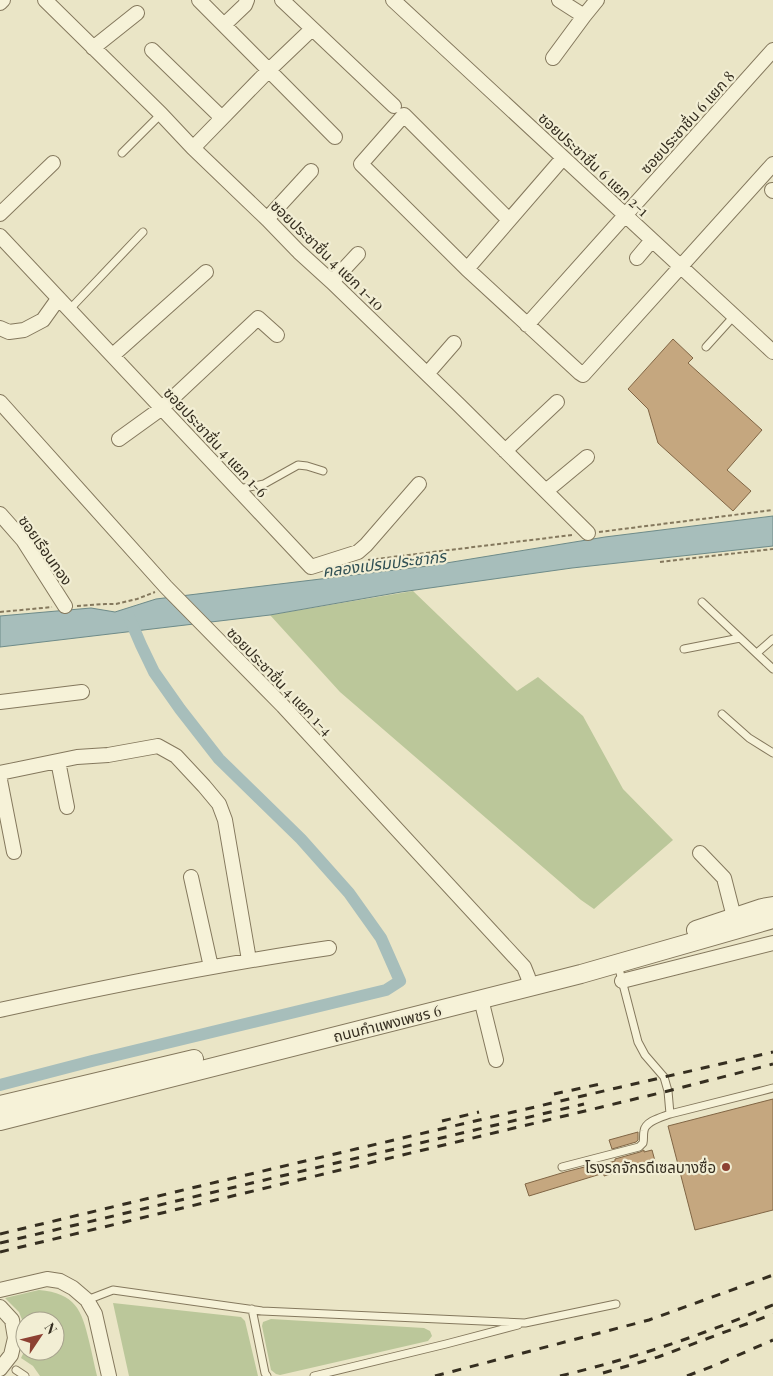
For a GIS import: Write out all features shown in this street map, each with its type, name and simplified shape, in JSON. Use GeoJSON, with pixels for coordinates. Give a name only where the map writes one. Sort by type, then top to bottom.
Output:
{"type":"FeatureCollection","features":[{"type":"Feature","properties":{"kind":"street"},"geometry":{"type":"LineString","coordinates":[[0,3],[3,0]]}},
{"type":"Feature","properties":{"kind":"street","name":"ซอยประชาชื่น 4 แยก 1-10"},"geometry":{"type":"LineString","coordinates":[[45,0],[193,148],[505,450],[588,533]]}},
{"type":"Feature","properties":{"kind":"street"},"geometry":{"type":"LineString","coordinates":[[199,0],[335,137]]}},
{"type":"Feature","properties":{"kind":"street"},"geometry":{"type":"LineString","coordinates":[[224,25],[246,5],[248,0]]}},
{"type":"Feature","properties":{"kind":"street"},"geometry":{"type":"LineString","coordinates":[[282,0],[399,110],[509,220]]}},
{"type":"Feature","properties":{"kind":"street","name":"ซอยประชาชื่น 6 แยก 2-1"},"geometry":{"type":"LineString","coordinates":[[392,0],[773,352]]}},
{"type":"Feature","properties":{"kind":"street"},"geometry":{"type":"LineString","coordinates":[[558,0],[584,16]]}},
{"type":"Feature","properties":{"kind":"street"},"geometry":{"type":"LineString","coordinates":[[553,58],[597,0]]}},
{"type":"Feature","properties":{"kind":"street"},"geometry":{"type":"LineString","coordinates":[[93,48],[137,13]]}},
{"type":"Feature","properties":{"kind":"street"},"geometry":{"type":"LineString","coordinates":[[193,148],[312,29]]}},
{"type":"Feature","properties":{"kind":"street"},"geometry":{"type":"LineString","coordinates":[[152,50],[222,118]]}},
{"type":"Feature","properties":{"kind":"street","name":"ซอยประชาชื่น 6 แยก 8"},"geometry":{"type":"LineString","coordinates":[[527,325],[773,50]]}},
{"type":"Feature","properties":{"kind":"street"},"geometry":{"type":"LineString","coordinates":[[399,110],[361,164],[467,269],[583,374],[773,164]]}},
{"type":"Feature","properties":{"kind":"street"},"geometry":{"type":"LineString","coordinates":[[467,269],[563,158]]}},
{"type":"Feature","properties":{"kind":"street"},"geometry":{"type":"LineString","coordinates":[[0,214],[53,163]]}},
{"type":"Feature","properties":{"kind":"street"},"geometry":{"type":"LineString","coordinates":[[267,219],[310,171]]}},
{"type":"Feature","properties":{"kind":"street","name":"ซอยประชาชื่น 4 แยก 1-6"},"geometry":{"type":"LineString","coordinates":[[0,236],[311,568],[358,552],[419,484]]}},
{"type":"Feature","properties":{"kind":"street"},"geometry":{"type":"LineString","coordinates":[[637,258],[652,240]]}},
{"type":"Feature","properties":{"kind":"street"},"geometry":{"type":"LineString","coordinates":[[332,282],[358,254]]}},
{"type":"Feature","properties":{"kind":"street"},"geometry":{"type":"LineString","coordinates":[[112,355],[206,272]]}},
{"type":"Feature","properties":{"kind":"street"},"geometry":{"type":"LineString","coordinates":[[0,328],[9,332],[24,330],[43,320],[58,299]]}},
{"type":"Feature","properties":{"kind":"street"},"geometry":{"type":"LineString","coordinates":[[119,439],[162,408],[258,318],[277,335]]}},
{"type":"Feature","properties":{"kind":"street"},"geometry":{"type":"LineString","coordinates":[[427,374],[454,343]]}},
{"type":"Feature","properties":{"kind":"street","name":"ซอยประชาชื่น 4 แยก 1-4"},"geometry":{"type":"LineString","coordinates":[[0,402],[166,587],[283,706],[524,967],[529,982]]}},
{"type":"Feature","properties":{"kind":"street"},"geometry":{"type":"LineString","coordinates":[[505,450],[557,402]]}},
{"type":"Feature","properties":{"kind":"street"},"geometry":{"type":"LineString","coordinates":[[546,491],[587,457]]}},
{"type":"Feature","properties":{"kind":"street","name":"ซอยเรือนทอง"},"geometry":{"type":"LineString","coordinates":[[0,514],[23,540],[65,606]]}},
{"type":"Feature","properties":{"kind":"street"},"geometry":{"type":"LineString","coordinates":[[0,702],[82,692]]}},
{"type":"Feature","properties":{"kind":"street"},"geometry":{"type":"LineString","coordinates":[[0,773],[77,756],[108,755],[158,746],[176,756],[218,804],[225,820],[249,960]]}},
{"type":"Feature","properties":{"kind":"street"},"geometry":{"type":"LineString","coordinates":[[58,760],[66,808]]}},
{"type":"Feature","properties":{"kind":"street"},"geometry":{"type":"LineString","coordinates":[[0,780],[14,852]]}},
{"type":"Feature","properties":{"kind":"street"},"geometry":{"type":"LineString","coordinates":[[700,853],[724,878],[742,950]]}},
{"type":"Feature","properties":{"kind":"street"},"geometry":{"type":"LineString","coordinates":[[191,877],[211,967]]}},
{"type":"Feature","properties":{"kind":"street","name":"ถนนกำแพงเพชร 6"},"geometry":{"type":"LineString","coordinates":[[0,1105],[332,1026],[529,982],[581,974],[736,923],[773,906]]}},
{"type":"Feature","properties":{"kind":"street","name":"ถนนกำแพงเพชร 6"},"geometry":{"type":"LineString","coordinates":[[0,1121],[481,999],[529,982],[631,951],[736,923],[773,920]]}},
{"type":"Feature","properties":{"kind":"street"},"geometry":{"type":"LineString","coordinates":[[622,981],[773,943]]}},
{"type":"Feature","properties":{"kind":"street"},"geometry":{"type":"LineString","coordinates":[[0,1010],[98,988],[249,960],[330,948]]}},
{"type":"Feature","properties":{"kind":"street"},"geometry":{"type":"LineString","coordinates":[[481,999],[496,1060]]}},
{"type":"Feature","properties":{"kind":"street"},"geometry":{"type":"LineString","coordinates":[[0,1290],[47,1279],[60,1281],[73,1288],[87,1300],[95,1314],[109,1376]]}},
{"type":"Feature","properties":{"kind":"street"},"geometry":{"type":"LineString","coordinates":[[0,1307],[12,1320],[15,1338],[10,1355],[0,1369]]}},
{"type":"Feature","properties":{"kind":"lane"},"geometry":{"type":"LineString","coordinates":[[122,153],[161,114]]}},
{"type":"Feature","properties":{"kind":"lane"},"geometry":{"type":"LineString","coordinates":[[70,310],[143,232]]}},
{"type":"Feature","properties":{"kind":"lane"},"geometry":{"type":"LineString","coordinates":[[706,347],[734,316]]}},
{"type":"Feature","properties":{"kind":"lane"},"geometry":{"type":"LineString","coordinates":[[238,489],[264,484],[298,465],[323,470]]}},
{"type":"Feature","properties":{"kind":"lane"},"geometry":{"type":"LineString","coordinates":[[702,602],[773,669]]}},
{"type":"Feature","properties":{"kind":"lane"},"geometry":{"type":"LineString","coordinates":[[684,649],[740,638]]}},
{"type":"Feature","properties":{"kind":"lane"},"geometry":{"type":"LineString","coordinates":[[757,653],[773,639]]}},
{"type":"Feature","properties":{"kind":"lane"},"geometry":{"type":"LineString","coordinates":[[722,714],[749,738],[773,753]]}},
{"type":"Feature","properties":{"kind":"lane"},"geometry":{"type":"LineString","coordinates":[[617,963],[638,1042],[645,1055],[664,1077],[670,1114]]}},
{"type":"Feature","properties":{"kind":"lane"},"geometry":{"type":"LineString","coordinates":[[562,1167],[639,1147],[643,1143],[646,1126],[658,1118],[773,1088]]}},
{"type":"Feature","properties":{"kind":"lane"},"geometry":{"type":"LineString","coordinates":[[87,1300],[113,1290],[281,1312],[525,1323]]}},
{"type":"Feature","properties":{"kind":"lane"},"geometry":{"type":"LineString","coordinates":[[314,1376],[525,1323],[616,1304]]}},
{"type":"Feature","properties":{"kind":"lane"},"geometry":{"type":"LineString","coordinates":[[252,1309],[267,1376]]}},
{"type":"Feature","properties":{"kind":"lane"},"geometry":{"type":"LineString","coordinates":[[16,1370],[25,1376]]}},
{"type":"Feature","properties":{"kind":"path"},"geometry":{"type":"LineString","coordinates":[[360,562],[773,510]]}},
{"type":"Feature","properties":{"kind":"path"},"geometry":{"type":"LineString","coordinates":[[660,562],[773,549]]}},
{"type":"Feature","properties":{"kind":"path"},"geometry":{"type":"LineString","coordinates":[[0,612],[65,606],[116,604],[137,599],[166,587]]}},
{"type":"Feature","properties":{"kind":"green space"},"geometry":{"type":"Polygon","coordinates":[[[413,591],[517,691],[538,677],[583,716],[623,789],[673,840],[594,909],[581,900],[340,692],[270,615],[413,591]]]}},
{"type":"Feature","properties":{"kind":"green space"},"geometry":{"type":"Polygon","coordinates":[[[39,1290],[61,1295],[69,1299],[80,1312],[83,1320],[97,1376],[40,1376],[33,1366],[26,1361],[65,1361],[65,1311],[18,1311],[5,1298],[39,1290]]]}},
{"type":"Feature","properties":{"kind":"green space"},"geometry":{"type":"Polygon","coordinates":[[[113,1303],[241,1317],[245,1321],[258,1376],[129,1376],[113,1303]]]}},
{"type":"Feature","properties":{"kind":"green space"},"geometry":{"type":"Polygon","coordinates":[[[271,1319],[424,1328],[430,1331],[432,1336],[428,1341],[280,1375],[271,1370],[262,1326],[263,1322],[271,1319]]]}},
{"type":"Feature","properties":{"kind":"water"},"geometry":{"type":"Polygon","coordinates":[[[773,516],[773,546],[572,568],[401,592],[270,615],[0,647],[0,616],[91,608],[115,612],[156,599],[428,566],[605,537],[773,516]]]}},
{"type":"Feature","properties":{"kind":"building"},"geometry":{"type":"Polygon","coordinates":[[[673,339],[693,358],[688,363],[762,430],[727,470],[751,491],[733,511],[658,443],[648,409],[628,389],[673,339]]]}},
{"type":"Feature","properties":{"kind":"building","name":"โรงรถจักรดีเซลบางซื่อ"},"geometry":{"type":"Polygon","coordinates":[[[773,1099],[773,1210],[695,1230],[668,1126],[773,1099]]]}},
{"type":"Feature","properties":{"kind":"building"},"geometry":{"type":"Polygon","coordinates":[[[638,1132],[638,1140],[636,1142],[612,1149],[609,1140],[638,1132]]]}},
{"type":"Feature","properties":{"kind":"building"},"geometry":{"type":"Polygon","coordinates":[[[644,1150],[644,1152],[652,1150],[655,1161],[604,1176],[604,1173],[529,1196],[525,1184],[596,1164],[597,1166],[615,1161],[615,1159],[644,1150]]]}},
{"type":"Feature","properties":{"kind":"waterway"},"geometry":{"type":"LineString","coordinates":[[0,1085],[386,990],[400,981],[381,938],[349,893],[301,839],[219,759],[180,709],[154,672],[129,617]]}},
{"type":"Feature","properties":{"kind":"railway"},"geometry":{"type":"LineString","coordinates":[[0,1234],[773,1052]]}},
{"type":"Feature","properties":{"kind":"railway"},"geometry":{"type":"LineString","coordinates":[[0,1252],[773,1064]]}},
{"type":"Feature","properties":{"kind":"railway"},"geometry":{"type":"LineString","coordinates":[[554,1094],[600,1084]]}},
{"type":"Feature","properties":{"kind":"railway"},"geometry":{"type":"LineString","coordinates":[[0,1243],[584,1104]]}},
{"type":"Feature","properties":{"kind":"railway"},"geometry":{"type":"LineString","coordinates":[[442,1121],[479,1112]]}},
{"type":"Feature","properties":{"kind":"railway"},"geometry":{"type":"LineString","coordinates":[[435,1376],[649,1320],[773,1275]]}},
{"type":"Feature","properties":{"kind":"railway"},"geometry":{"type":"LineString","coordinates":[[560,1376],[615,1362],[669,1345],[773,1305]]}},
{"type":"Feature","properties":{"kind":"railway"},"geometry":{"type":"LineString","coordinates":[[603,1373],[658,1357],[773,1314]]}},
{"type":"Feature","properties":{"kind":"railway"},"geometry":{"type":"LineString","coordinates":[[687,1376],[773,1340]]}},
{"type":"Feature","properties":{"kind":"place","name":"โรงรถจักรดีเซลบางซื่อ"},"geometry":{"type":"Point","coordinates":[726,1167]}},
{"type":"Feature","properties":{"kind":"water label","name":"คลองเปรมประชากร"},"geometry":{"type":"Point","coordinates":[384,563]}}]}
